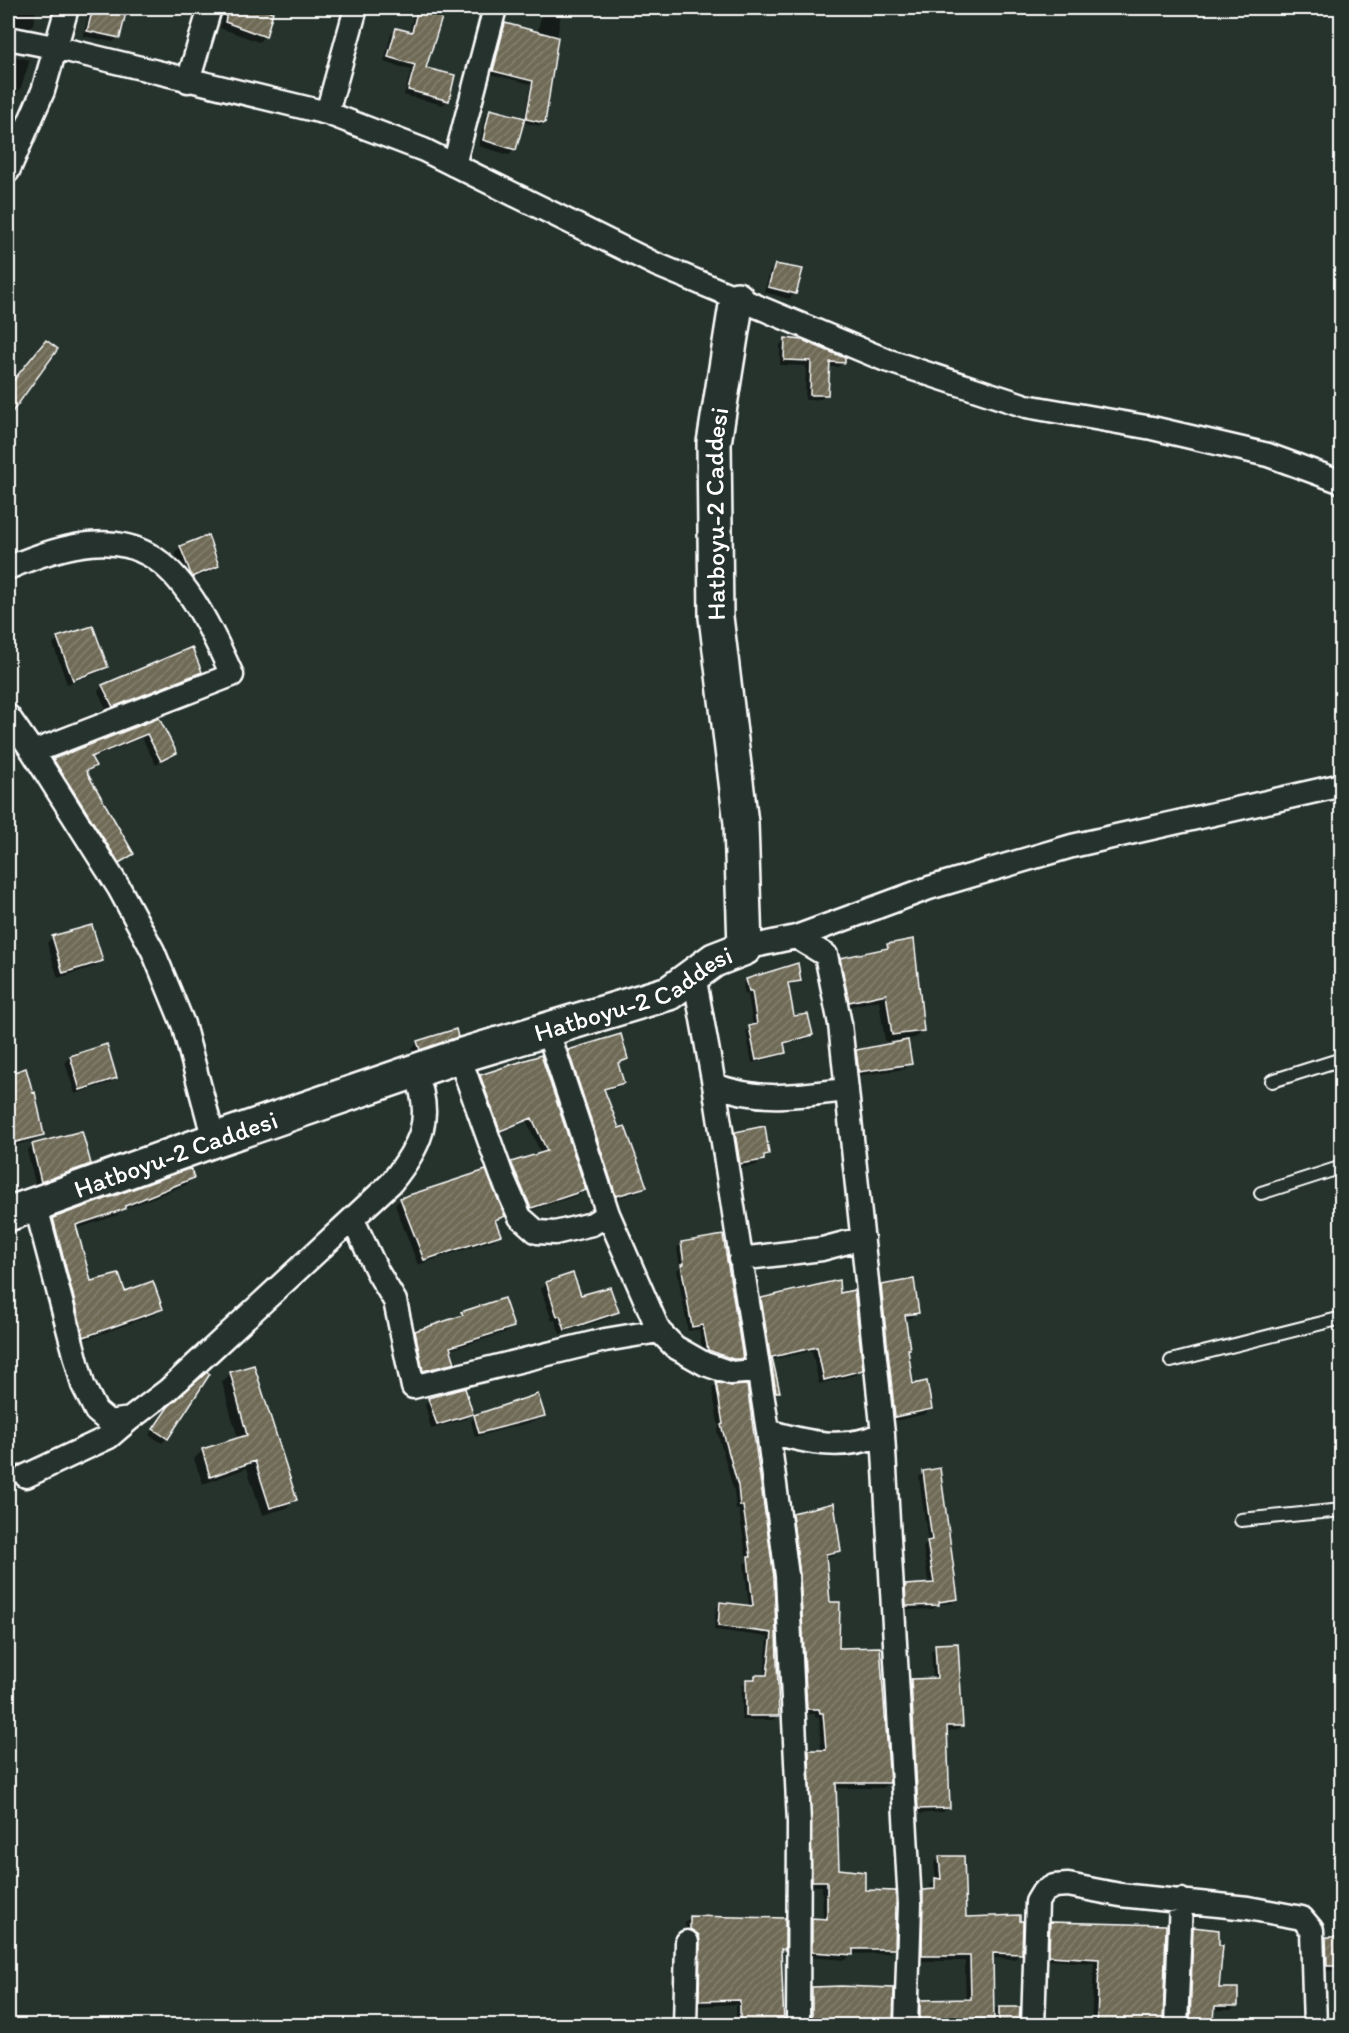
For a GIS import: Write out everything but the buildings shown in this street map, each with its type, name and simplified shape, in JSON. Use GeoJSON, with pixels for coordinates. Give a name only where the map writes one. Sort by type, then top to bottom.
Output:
{"type":"FeatureCollection","features":[{"type":"Feature","properties":{"kind":"main road","name":"Hatboyu-2 Caddesi"},"geometry":{"type":"LineString","coordinates":[[21,1209],[459,1056],[669,993],[714,960],[745,948],[741,823],[716,617],[715,583],[714,443],[737,299]]}},
{"type":"Feature","properties":{"kind":"street"},"geometry":{"type":"LineString","coordinates":[[8,171],[43,91],[54,46],[67,8]]}},
{"type":"Feature","properties":{"kind":"street"},"geometry":{"type":"LineString","coordinates":[[188,81],[210,8]]}},
{"type":"Feature","properties":{"kind":"street"},"geometry":{"type":"LineString","coordinates":[[327,113],[356,8]]}},
{"type":"Feature","properties":{"kind":"street"},"geometry":{"type":"LineString","coordinates":[[454,165],[495,8]]}},
{"type":"Feature","properties":{"kind":"street"},"geometry":{"type":"LineString","coordinates":[[8,38],[54,46],[188,81],[327,113],[424,150],[655,264],[886,360],[1026,406],[1152,428],[1268,455],[1341,482]]}},
{"type":"Feature","properties":{"kind":"street"},"geometry":{"type":"LineString","coordinates":[[8,568],[35,556],[94,542],[142,550],[166,567],[193,596],[232,675],[33,752]]}},
{"type":"Feature","properties":{"kind":"street"},"geometry":{"type":"LineString","coordinates":[[8,716],[119,888],[153,951],[183,1024],[214,1140]]}},
{"type":"Feature","properties":{"kind":"street"},"geometry":{"type":"LineString","coordinates":[[745,948],[796,938],[929,888],[1072,846],[1341,785]]}},
{"type":"Feature","properties":{"kind":"street"},"geometry":{"type":"LineString","coordinates":[[796,938],[826,955],[840,1024],[883,1434],[910,1904],[906,2025]]}},
{"type":"Feature","properties":{"kind":"street"},"geometry":{"type":"LineString","coordinates":[[694,975],[714,1085],[768,1431],[787,1576],[799,1823],[798,2025]]}},
{"type":"Feature","properties":{"kind":"street"},"geometry":{"type":"LineString","coordinates":[[547,1029],[608,1214],[659,1331],[675,1347],[705,1364],[731,1372],[758,1371]]}},
{"type":"Feature","properties":{"kind":"street"},"geometry":{"type":"LineString","coordinates":[[459,1056],[502,1176],[520,1217],[537,1232],[555,1233],[592,1224],[608,1214]]}},
{"type":"Feature","properties":{"kind":"street"},"geometry":{"type":"LineString","coordinates":[[26,1476],[109,1437],[168,1390],[391,1183],[416,1151],[425,1114],[421,1086],[415,1072]]}},
{"type":"Feature","properties":{"kind":"street"},"geometry":{"type":"LineString","coordinates":[[714,1085],[741,1095],[768,1097],[801,1096],[847,1090]]}},
{"type":"Feature","properties":{"kind":"street"},"geometry":{"type":"LineString","coordinates":[[21,1209],[83,1384],[96,1411],[109,1422],[130,1419]]}},
{"type":"Feature","properties":{"kind":"street"},"geometry":{"type":"LineString","coordinates":[[353,1220],[376,1271],[395,1301],[413,1387],[605,1340],[659,1331]]}},
{"type":"Feature","properties":{"kind":"street"},"geometry":{"type":"LineString","coordinates":[[740,1259],[822,1250],[863,1238]]}},
{"type":"Feature","properties":{"kind":"street"},"geometry":{"type":"LineString","coordinates":[[768,1431],[801,1441],[837,1446],[865,1442],[883,1434]]}},
{"type":"Feature","properties":{"kind":"street"},"geometry":{"type":"LineString","coordinates":[[1033,2025],[1036,1902],[1043,1892],[1054,1886],[1068,1885],[1120,1895],[1181,1900],[1302,1918],[1312,1930],[1315,2025]]}},
{"type":"Feature","properties":{"kind":"street"},"geometry":{"type":"LineString","coordinates":[[1176,2025],[1181,1900]]}},
{"type":"Feature","properties":{"kind":"street"},"geometry":{"type":"LineString","coordinates":[[685,2025],[687,1942]]}},
{"type":"Feature","properties":{"kind":"lane"},"geometry":{"type":"LineString","coordinates":[[1272,1081],[1341,1059]]}},
{"type":"Feature","properties":{"kind":"lane"},"geometry":{"type":"LineString","coordinates":[[1261,1193],[1341,1167]]}},
{"type":"Feature","properties":{"kind":"lane"},"geometry":{"type":"LineString","coordinates":[[1171,1361],[1341,1318]]}},
{"type":"Feature","properties":{"kind":"lane"},"geometry":{"type":"LineString","coordinates":[[1241,1520],[1341,1510]]}}]}
